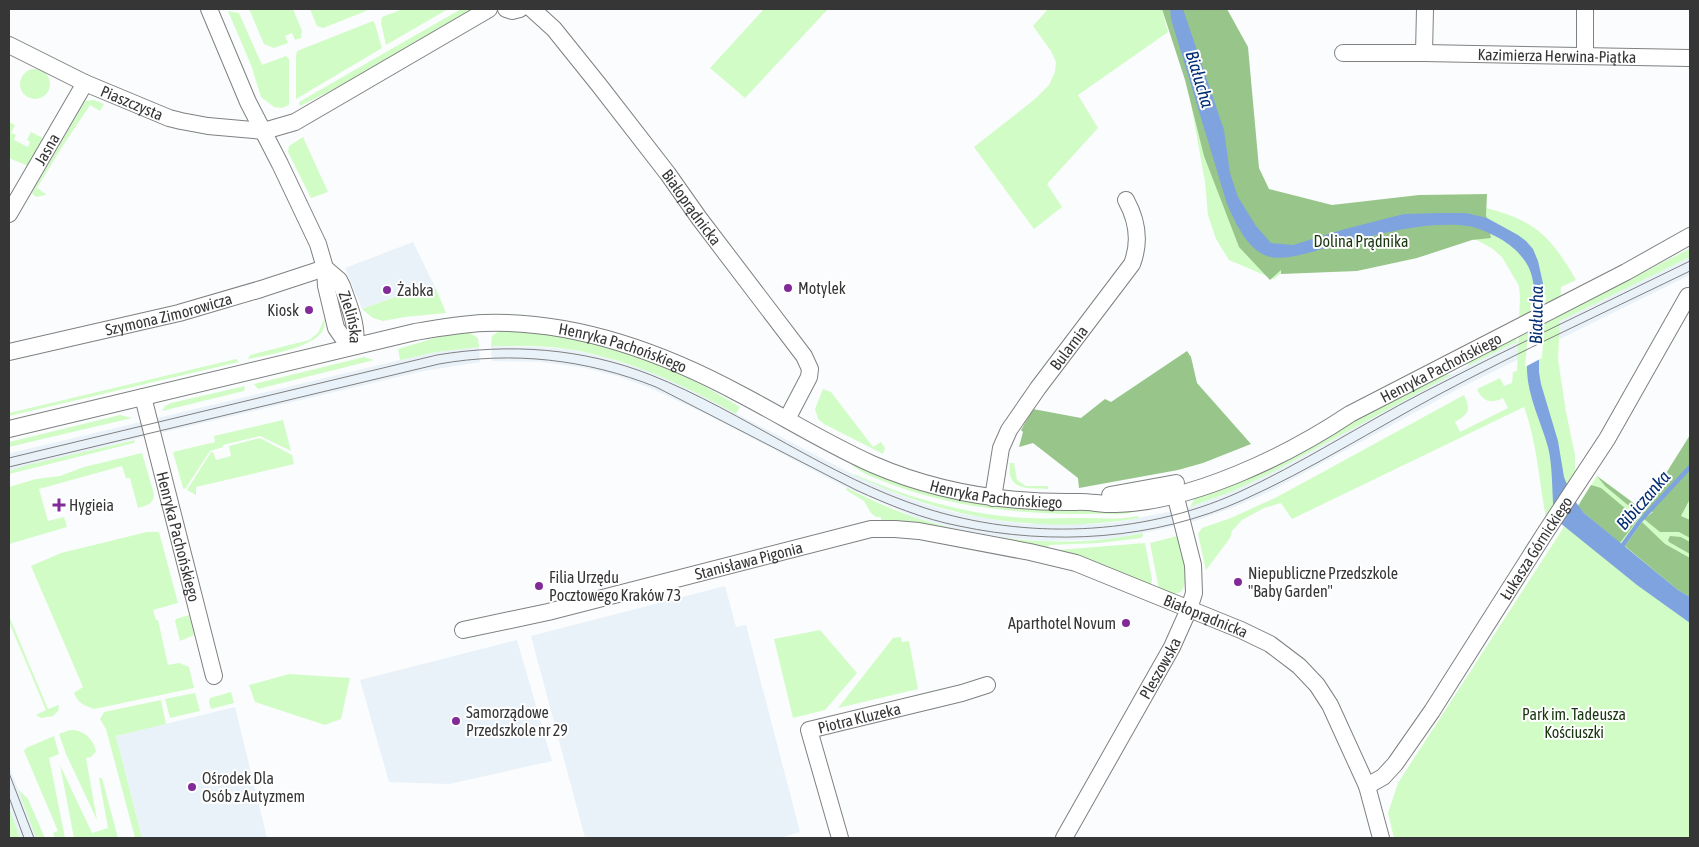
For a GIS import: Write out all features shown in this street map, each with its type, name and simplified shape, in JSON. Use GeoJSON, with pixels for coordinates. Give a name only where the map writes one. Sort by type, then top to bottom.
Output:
{"type":"FeatureCollection","features":[{"type":"Feature","properties":{"kind":"street","name":"Zielińska"},"geometry":{"type":"LineString","coordinates":[[209,9],[248,102],[307,218],[318,244],[325,268],[326,286],[336,328],[343,338],[355,346]]}},
{"type":"Feature","properties":{"kind":"street"},"geometry":{"type":"LineString","coordinates":[[264,131],[295,122],[489,9]]}},
{"type":"Feature","properties":{"kind":"street"},"geometry":{"type":"LineString","coordinates":[[506,9],[512,11],[520,9]]}},
{"type":"Feature","properties":{"kind":"street","name":"Białoprądnicka"},"geometry":{"type":"LineString","coordinates":[[532,9],[554,29],[599,85],[804,356],[810,370],[809,377],[787,419]]}},
{"type":"Feature","properties":{"kind":"street"},"geometry":{"type":"LineString","coordinates":[[1424,53],[1425,9]]}},
{"type":"Feature","properties":{"kind":"street"},"geometry":{"type":"LineString","coordinates":[[1584,56],[1585,9]]}},
{"type":"Feature","properties":{"kind":"street","name":"Piaszczysta"},"geometry":{"type":"LineString","coordinates":[[9,45],[85,83],[169,118],[208,126],[264,131]]}},
{"type":"Feature","properties":{"kind":"street","name":"Kazimierza Herwina-Piątka"},"geometry":{"type":"LineString","coordinates":[[1343,53],[1690,58]]}},
{"type":"Feature","properties":{"kind":"street","name":"Jasna"},"geometry":{"type":"LineString","coordinates":[[9,214],[85,83]]}},
{"type":"Feature","properties":{"kind":"street","name":"Bularnia"},"geometry":{"type":"LineString","coordinates":[[994,498],[1001,448],[1009,430],[1038,388],[1132,264],[1137,234],[1135,220],[1126,200]]}},
{"type":"Feature","properties":{"kind":"street","name":"Henryka Pachońskiego"},"geometry":{"type":"LineString","coordinates":[[9,429],[432,329],[495,323],[554,327],[592,335],[660,356],[737,392],[841,449],[888,470],[947,489],[994,498],[1042,502],[1115,504],[1142,502],[1174,489],[1227,478],[1286,452],[1318,436],[1350,414],[1626,272],[1690,236]]}},
{"type":"Feature","properties":{"kind":"street","name":"Szymona Zimorowicza"},"geometry":{"type":"LineString","coordinates":[[9,352],[179,313],[325,268]]}},
{"type":"Feature","properties":{"kind":"street","name":"Łukasza Górnickiego"},"geometry":{"type":"LineString","coordinates":[[1366,786],[1382,777],[1396,764],[1432,711],[1584,476],[1626,407],[1688,296]]}},
{"type":"Feature","properties":{"kind":"street","name":"Henryka Pachońskiego"},"geometry":{"type":"LineString","coordinates":[[143,397],[214,676]]}},
{"type":"Feature","properties":{"kind":"street","name":"Pleszowska"},"geometry":{"type":"LineString","coordinates":[[1064,838],[1172,647],[1190,609],[1194,593],[1193,565],[1174,489]]}},
{"type":"Feature","properties":{"kind":"street","name":"Stanisława Pigonia"},"geometry":{"type":"LineString","coordinates":[[463,630],[548,612],[871,529],[919,531]]}},
{"type":"Feature","properties":{"kind":"street","name":"Białoprądnicka"},"geometry":{"type":"LineString","coordinates":[[919,531],[1076,563],[1256,637],[1279,650],[1299,666],[1317,685],[1335,713],[1366,786],[1382,838]]}},
{"type":"Feature","properties":{"kind":"street","name":"Piotra Kluzeka"},"geometry":{"type":"LineString","coordinates":[[840,838],[809,730],[988,685]]}},
{"type":"Feature","properties":{"kind":"shaded area"},"geometry":{"type":"Polygon","coordinates":[[[413,242],[436,289],[414,298],[410,291],[362,309],[345,268],[413,242]]]}},
{"type":"Feature","properties":{"kind":"shaded area"},"geometry":{"type":"Polygon","coordinates":[[[1690,257],[1690,275],[1458,389],[1269,492],[1195,521],[1110,539],[1043,541],[1006,538],[956,529],[917,518],[847,488],[708,415],[650,388],[617,376],[585,368],[542,362],[492,361],[491,346],[568,349],[600,356],[647,370],[687,388],[854,475],[928,505],[956,513],[1025,524],[1096,524],[1118,522],[1168,512],[1193,506],[1231,492],[1296,460],[1439,380],[1690,257]]]}},
{"type":"Feature","properties":{"kind":"shaded area"},"geometry":{"type":"Polygon","coordinates":[[[479,347],[480,362],[424,371],[135,439],[9,471],[9,454],[15,452],[400,360],[437,352],[479,347]]]}},
{"type":"Feature","properties":{"kind":"shaded area"},"geometry":{"type":"Polygon","coordinates":[[[725,586],[736,627],[746,625],[800,832],[780,838],[585,838],[531,636],[725,586]]]}},
{"type":"Feature","properties":{"kind":"shaded area","name":"Samorządowe Przedszkole nr 29"},"geometry":{"type":"Polygon","coordinates":[[[517,640],[552,761],[449,784],[389,782],[360,680],[517,640]]]}},
{"type":"Feature","properties":{"kind":"shaded area","name":"Ośrodek Dla Osób z Autyzmem"},"geometry":{"type":"Polygon","coordinates":[[[235,707],[267,838],[142,838],[116,736],[235,707]]]}},
{"type":"Feature","properties":{"kind":"shaded area"},"geometry":{"type":"Polygon","coordinates":[[[9,766],[36,838],[20,838],[9,807],[9,766]]]}},
{"type":"Feature","properties":{"kind":"green space"},"geometry":{"type":"Polygon","coordinates":[[[249,9],[293,9],[302,31],[301,38],[295,40],[292,33],[285,36],[288,43],[274,48],[264,44],[249,9]]]}},
{"type":"Feature","properties":{"kind":"green space"},"geometry":{"type":"Polygon","coordinates":[[[310,9],[367,9],[323,28],[317,26],[310,9]]]}},
{"type":"Feature","properties":{"kind":"green space"},"geometry":{"type":"Polygon","coordinates":[[[403,9],[448,9],[386,45],[381,23],[382,17],[403,9]]]}},
{"type":"Feature","properties":{"kind":"green space"},"geometry":{"type":"Polygon","coordinates":[[[461,9],[472,9],[346,83],[300,106],[299,102],[461,9]]]}},
{"type":"Feature","properties":{"kind":"green space"},"geometry":{"type":"Polygon","coordinates":[[[764,9],[828,9],[745,98],[710,68],[764,9]]]}},
{"type":"Feature","properties":{"kind":"green space"},"geometry":{"type":"Polygon","coordinates":[[[1048,9],[1162,9],[1168,32],[1078,95],[1098,128],[1047,184],[1062,207],[1034,229],[974,147],[1035,99],[1049,85],[1055,72],[1056,62],[1051,51],[1033,26],[1048,9]]]}},
{"type":"Feature","properties":{"kind":"green space"},"geometry":{"type":"Polygon","coordinates":[[[1162,9],[1227,9],[1248,47],[1259,168],[1269,189],[1332,205],[1419,195],[1487,194],[1486,215],[1491,238],[1472,240],[1417,258],[1357,271],[1281,274],[1281,270],[1270,280],[1239,247],[1204,156],[1185,80],[1162,9]]]}},
{"type":"Feature","properties":{"kind":"green space"},"geometry":{"type":"Polygon","coordinates":[[[228,11],[239,13],[262,65],[286,56],[289,59],[289,105],[282,108],[274,107],[261,97],[251,65],[228,11]]]}},
{"type":"Feature","properties":{"kind":"green space"},"geometry":{"type":"Polygon","coordinates":[[[373,21],[382,48],[296,99],[297,51],[373,21]]]}},
{"type":"Feature","properties":{"kind":"green space"},"geometry":{"type":"Polygon","coordinates":[[[35,69],[46,73],[50,84],[46,95],[35,99],[24,95],[20,84],[24,73],[35,69]]]}},
{"type":"Feature","properties":{"kind":"green space","name":"Dolina Prądnika"},"geometry":{"type":"Polygon","coordinates":[[[1187,82],[1269,227],[1465,203],[1503,213],[1531,226],[1543,235],[1565,261],[1576,280],[1561,287],[1560,315],[1689,249],[1690,257],[1560,321],[1558,359],[1575,455],[1575,476],[1546,518],[1535,448],[1524,407],[1292,519],[1281,503],[1264,508],[1242,520],[1232,531],[1230,538],[1206,570],[1198,534],[1202,528],[1231,518],[1277,497],[1464,395],[1468,404],[1466,414],[1455,422],[1460,432],[1508,408],[1503,398],[1487,401],[1477,389],[1500,378],[1504,386],[1512,383],[1513,372],[1517,371],[1520,298],[1519,286],[1502,257],[1493,249],[1475,239],[1285,270],[1274,279],[1229,260],[1216,239],[1208,215],[1205,182],[1187,82]]]}},
{"type":"Feature","properties":{"kind":"green space"},"geometry":{"type":"Polygon","coordinates":[[[94,100],[104,104],[100,111],[90,105],[37,188],[46,194],[36,197],[32,193],[85,101],[94,100]]]}},
{"type":"Feature","properties":{"kind":"green space"},"geometry":{"type":"Polygon","coordinates":[[[9,122],[15,125],[11,133],[16,135],[14,140],[28,147],[30,142],[27,140],[31,132],[43,138],[28,166],[9,158],[9,122]]]}},
{"type":"Feature","properties":{"kind":"green space"},"geometry":{"type":"Polygon","coordinates":[[[303,137],[328,192],[311,198],[288,152],[289,146],[303,137]]]}},
{"type":"Feature","properties":{"kind":"green space"},"geometry":{"type":"Polygon","coordinates":[[[436,289],[446,313],[383,321],[373,318],[362,309],[411,291],[414,298],[436,289]]]}},
{"type":"Feature","properties":{"kind":"green space"},"geometry":{"type":"Polygon","coordinates":[[[324,319],[324,328],[318,336],[308,342],[282,352],[248,359],[250,355],[309,340],[318,333],[324,319]]]}},
{"type":"Feature","properties":{"kind":"green space"},"geometry":{"type":"Polygon","coordinates":[[[499,331],[564,337],[625,352],[683,376],[712,390],[740,407],[736,414],[655,374],[591,353],[549,347],[491,346],[492,336],[499,331]]]}},
{"type":"Feature","properties":{"kind":"green space"},"geometry":{"type":"Polygon","coordinates":[[[468,332],[478,338],[479,347],[437,352],[400,360],[398,349],[438,337],[468,332]]]}},
{"type":"Feature","properties":{"kind":"green space"},"geometry":{"type":"Polygon","coordinates":[[[1517,337],[1516,342],[1468,366],[1469,361],[1517,337]]]}},
{"type":"Feature","properties":{"kind":"green space"},"geometry":{"type":"Polygon","coordinates":[[[1187,351],[1191,357],[1197,383],[1251,444],[1203,463],[1178,470],[1079,488],[1078,478],[1033,443],[1019,447],[1023,432],[1021,430],[1033,409],[1081,418],[1105,399],[1111,402],[1187,351]]]}},
{"type":"Feature","properties":{"kind":"green space"},"geometry":{"type":"Polygon","coordinates":[[[364,357],[374,360],[258,389],[254,384],[364,357]]]}},
{"type":"Feature","properties":{"kind":"green space"},"geometry":{"type":"Polygon","coordinates":[[[236,359],[239,362],[9,416],[9,413],[236,359]]]}},
{"type":"Feature","properties":{"kind":"green space"},"geometry":{"type":"Polygon","coordinates":[[[1444,374],[1451,375],[1275,471],[1231,492],[1190,507],[1195,498],[1444,374]]]}},
{"type":"Feature","properties":{"kind":"green space"},"geometry":{"type":"Polygon","coordinates":[[[245,386],[244,391],[162,411],[165,406],[171,403],[245,386]]]}},
{"type":"Feature","properties":{"kind":"green space"},"geometry":{"type":"Polygon","coordinates":[[[823,389],[831,392],[873,447],[881,442],[885,448],[883,454],[824,424],[818,419],[815,409],[823,389]]]}},
{"type":"Feature","properties":{"kind":"green space"},"geometry":{"type":"Polygon","coordinates":[[[120,415],[132,418],[9,447],[9,442],[120,415]]]}},
{"type":"Feature","properties":{"kind":"green space"},"geometry":{"type":"Polygon","coordinates":[[[283,420],[291,451],[260,436],[223,445],[223,447],[210,451],[185,489],[183,488],[173,452],[215,442],[214,436],[283,420]]]}},
{"type":"Feature","properties":{"kind":"green space"},"geometry":{"type":"Polygon","coordinates":[[[1690,435],[1690,499],[1681,516],[1690,520],[1690,538],[1679,532],[1660,532],[1644,519],[1653,512],[1647,511],[1641,516],[1605,486],[1597,476],[1643,510],[1690,435]]]}},
{"type":"Feature","properties":{"kind":"green space"},"geometry":{"type":"Polygon","coordinates":[[[260,438],[292,455],[294,464],[196,487],[196,495],[187,490],[211,452],[213,452],[216,460],[231,456],[229,446],[260,438]]]}},
{"type":"Feature","properties":{"kind":"green space"},"geometry":{"type":"Polygon","coordinates":[[[135,440],[134,443],[9,474],[9,471],[27,465],[135,440]]]}},
{"type":"Feature","properties":{"kind":"green space"},"geometry":{"type":"Polygon","coordinates":[[[142,453],[154,494],[153,500],[149,504],[138,508],[130,478],[126,478],[122,466],[39,489],[48,521],[64,517],[67,527],[9,544],[9,487],[36,479],[60,476],[84,467],[142,453]]]}},
{"type":"Feature","properties":{"kind":"green space"},"geometry":{"type":"Polygon","coordinates":[[[850,463],[926,491],[951,498],[998,506],[1044,509],[1138,510],[1121,514],[1063,514],[988,508],[939,499],[890,484],[864,473],[850,463]]]}},
{"type":"Feature","properties":{"kind":"green space"},"geometry":{"type":"Polygon","coordinates":[[[1010,463],[1014,463],[1017,480],[1026,486],[1048,486],[1048,489],[1026,488],[1015,483],[1011,479],[1010,463]]]}},
{"type":"Feature","properties":{"kind":"green space"},"geometry":{"type":"Polygon","coordinates":[[[854,474],[917,498],[982,513],[1034,518],[1116,518],[1137,516],[1140,518],[1065,525],[994,519],[924,503],[889,490],[854,474]]]}},
{"type":"Feature","properties":{"kind":"green space","name":"Park im. Tadeusza Kościuszki"},"geometry":{"type":"Polygon","coordinates":[[[1597,476],[1643,510],[1681,516],[1690,499],[1690,838],[1394,838],[1388,813],[1398,783],[1597,476]]]}},
{"type":"Feature","properties":{"kind":"green space"},"geometry":{"type":"Polygon","coordinates":[[[1591,485],[1601,488],[1638,519],[1620,543],[1578,506],[1591,485]]]}},
{"type":"Feature","properties":{"kind":"green space"},"geometry":{"type":"Polygon","coordinates":[[[847,488],[903,513],[932,523],[991,536],[1052,542],[1083,541],[1143,533],[1143,536],[1141,538],[1099,543],[1049,545],[1048,548],[898,521],[881,521],[881,517],[876,517],[871,513],[864,501],[846,490],[847,488]]]}},
{"type":"Feature","properties":{"kind":"green space"},"geometry":{"type":"Polygon","coordinates":[[[1642,522],[1665,544],[1690,558],[1690,597],[1678,590],[1625,546],[1642,522]]]}},
{"type":"Feature","properties":{"kind":"green space"},"geometry":{"type":"Polygon","coordinates":[[[147,532],[159,532],[178,603],[153,610],[156,620],[158,620],[168,665],[179,663],[189,667],[194,688],[94,709],[81,703],[74,693],[83,687],[31,566],[61,553],[147,532]]]}},
{"type":"Feature","properties":{"kind":"green space"},"geometry":{"type":"Polygon","coordinates":[[[1177,536],[1185,564],[1186,579],[1181,592],[1174,594],[1159,589],[1150,543],[1177,536]]]}},
{"type":"Feature","properties":{"kind":"green space"},"geometry":{"type":"Polygon","coordinates":[[[1670,536],[1681,537],[1690,542],[1690,554],[1669,542],[1670,536]]]}},
{"type":"Feature","properties":{"kind":"green space"},"geometry":{"type":"Polygon","coordinates":[[[1145,543],[1152,579],[1151,586],[1101,564],[1058,550],[1145,543]]]}},
{"type":"Feature","properties":{"kind":"green space"},"geometry":{"type":"Polygon","coordinates":[[[189,615],[194,635],[180,641],[175,621],[189,615]]]}},
{"type":"Feature","properties":{"kind":"green space"},"geometry":{"type":"Polygon","coordinates":[[[9,616],[48,709],[59,705],[58,711],[53,716],[41,718],[36,715],[46,710],[9,622],[9,616]]]}},
{"type":"Feature","properties":{"kind":"green space"},"geometry":{"type":"Polygon","coordinates":[[[820,630],[857,673],[825,710],[793,718],[774,639],[820,630]]]}},
{"type":"Feature","properties":{"kind":"green space"},"geometry":{"type":"Polygon","coordinates":[[[901,637],[902,642],[909,641],[918,689],[838,708],[893,638],[901,637]]]}},
{"type":"Feature","properties":{"kind":"green space"},"geometry":{"type":"Polygon","coordinates":[[[289,674],[350,678],[341,719],[325,725],[255,702],[249,685],[289,674]]]}},
{"type":"Feature","properties":{"kind":"green space"},"geometry":{"type":"Polygon","coordinates":[[[231,692],[234,703],[211,709],[210,698],[231,692]]]}},
{"type":"Feature","properties":{"kind":"green space"},"geometry":{"type":"Polygon","coordinates":[[[195,693],[200,711],[170,718],[165,699],[195,693]]]}},
{"type":"Feature","properties":{"kind":"green space"},"geometry":{"type":"Polygon","coordinates":[[[161,700],[166,724],[116,736],[142,838],[135,838],[106,729],[100,719],[104,712],[161,700]]]}},
{"type":"Feature","properties":{"kind":"green space"},"geometry":{"type":"Polygon","coordinates":[[[70,730],[84,733],[92,742],[96,751],[91,757],[86,758],[97,820],[66,754],[59,734],[70,730]]]}},
{"type":"Feature","properties":{"kind":"green space"},"geometry":{"type":"Polygon","coordinates":[[[54,736],[59,754],[49,758],[65,838],[55,838],[53,833],[58,831],[24,751],[26,748],[54,736]]]}},
{"type":"Feature","properties":{"kind":"green space"},"geometry":{"type":"Polygon","coordinates":[[[60,765],[92,833],[108,828],[99,778],[102,778],[118,838],[74,838],[60,765]]]}},
{"type":"Feature","properties":{"kind":"green space"},"geometry":{"type":"Polygon","coordinates":[[[18,789],[28,799],[45,838],[36,838],[18,789]]]}},
{"type":"Feature","properties":{"kind":"green space"},"geometry":{"type":"Polygon","coordinates":[[[9,807],[20,838],[11,838],[9,833],[9,807]]]}},
{"type":"Feature","properties":{"kind":"water","name":"Białucha"},"geometry":{"type":"Polygon","coordinates":[[[1170,9],[1183,9],[1224,130],[1230,173],[1238,197],[1256,226],[1271,243],[1293,245],[1404,214],[1466,213],[1487,218],[1518,235],[1533,249],[1538,261],[1544,288],[1539,372],[1558,441],[1564,477],[1572,497],[1584,513],[1678,590],[1690,597],[1690,623],[1637,585],[1554,518],[1550,455],[1532,400],[1528,381],[1527,358],[1533,317],[1534,290],[1528,266],[1522,257],[1505,242],[1485,231],[1471,227],[1451,225],[1415,227],[1288,257],[1273,258],[1260,252],[1242,234],[1227,204],[1171,19],[1170,9]]]}},
{"type":"Feature","properties":{"kind":"pier"},"geometry":{"type":"Polygon","coordinates":[[[1546,295],[1542,358],[1525,367],[1531,302],[1546,295]]]}},
{"type":"Feature","properties":{"kind":"waterway","name":"Bibiczanka"},"geometry":{"type":"LineString","coordinates":[[1620,549],[1640,521],[1690,467]]}},
{"type":"Feature","properties":{"kind":"tram line"},"geometry":{"type":"LineString","coordinates":[[9,458],[437,355],[491,349],[546,350],[599,359],[651,375],[719,407],[854,479],[889,495],[925,508],[963,518],[1002,525],[1042,529],[1082,529],[1122,525],[1162,518],[1200,507],[1261,482],[1422,393],[1690,261]]}},
{"type":"Feature","properties":{"kind":"tram line"},"geometry":{"type":"LineString","coordinates":[[9,467],[439,364],[466,360],[521,358],[576,364],[630,377],[656,387],[856,490],[932,520],[995,532],[1031,536],[1103,536],[1174,524],[1243,500],[1317,463],[1469,379],[1690,271]]}},
{"type":"Feature","properties":{"kind":"tram line"},"geometry":{"type":"LineString","coordinates":[[9,773],[34,838]]}},
{"type":"Feature","properties":{"kind":"tram line"},"geometry":{"type":"LineString","coordinates":[[9,797],[24,838]]}},
{"type":"Feature","properties":{"kind":"place","name":"Motylek"},"geometry":{"type":"Point","coordinates":[788,288]}},
{"type":"Feature","properties":{"kind":"place","name":"Żabka"},"geometry":{"type":"Point","coordinates":[387,290]}},
{"type":"Feature","properties":{"kind":"place","name":"Kiosk"},"geometry":{"type":"Point","coordinates":[309,310]}},
{"type":"Feature","properties":{"kind":"place","name":"Hygieia"},"geometry":{"type":"Point","coordinates":[59,505]}},
{"type":"Feature","properties":{"kind":"place","name":"Niepubliczne Przedszkole \"Baby Garden\""},"geometry":{"type":"Point","coordinates":[1238,582]}},
{"type":"Feature","properties":{"kind":"place","name":"Filia Urzędu Pocztowego Kraków 73"},"geometry":{"type":"Point","coordinates":[539,586]}},
{"type":"Feature","properties":{"kind":"place","name":"Aparthotel Novum"},"geometry":{"type":"Point","coordinates":[1126,623]}},
{"type":"Feature","properties":{"kind":"place","name":"Samorządowe Przedszkole nr 29"},"geometry":{"type":"Point","coordinates":[456,721]}},
{"type":"Feature","properties":{"kind":"place","name":"Ośrodek Dla Osób z Autyzmem"},"geometry":{"type":"Point","coordinates":[192,787]}}]}
